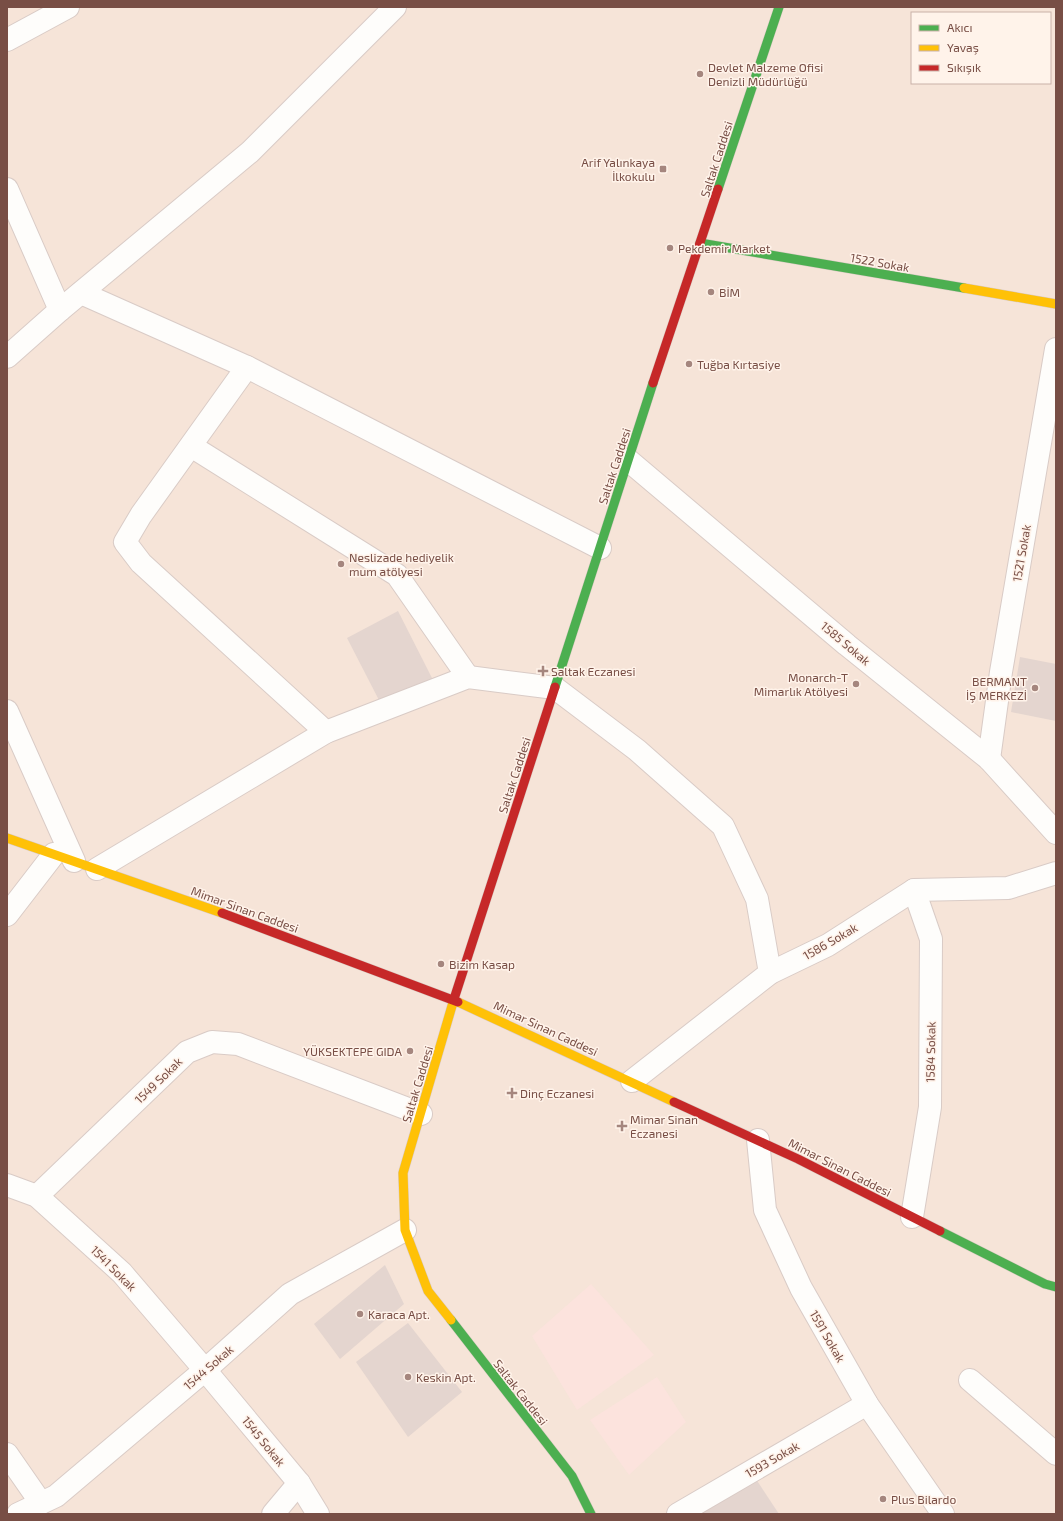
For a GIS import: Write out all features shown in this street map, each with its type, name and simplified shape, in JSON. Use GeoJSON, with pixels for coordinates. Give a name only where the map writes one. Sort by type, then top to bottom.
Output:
{"type":"FeatureCollection","features":[{"type":"Feature","properties":{"kind":"main road","name":"Saltak Caddesi"},"geometry":{"type":"LineString","coordinates":[[591,1514],[572,1476],[428,1291],[405,1230],[403,1173],[454,1000],[628,460],[779,7]]}},
{"type":"Feature","properties":{"kind":"main road","name":"1522 Sokak"},"geometry":{"type":"LineString","coordinates":[[700,243],[1056,304]]}},
{"type":"Feature","properties":{"kind":"main road","name":"Mimar Sinan Caddesi"},"geometry":{"type":"LineString","coordinates":[[7,838],[205,906],[454,1000],[798,1159],[1045,1284],[1056,1287]]}},
{"type":"Feature","properties":{"kind":"street"},"geometry":{"type":"LineString","coordinates":[[7,40],[68,7]]}},
{"type":"Feature","properties":{"kind":"street"},"geometry":{"type":"LineString","coordinates":[[7,357],[60,310],[250,152],[395,7]]}},
{"type":"Feature","properties":{"kind":"street"},"geometry":{"type":"LineString","coordinates":[[7,189],[60,310]]}},
{"type":"Feature","properties":{"kind":"street"},"geometry":{"type":"LineString","coordinates":[[81,293],[247,368],[600,548]]}},
{"type":"Feature","properties":{"kind":"street","name":"1521 Sokak"},"geometry":{"type":"LineString","coordinates":[[989,759],[1001,672],[1056,349]]}},
{"type":"Feature","properties":{"kind":"street"},"geometry":{"type":"LineString","coordinates":[[247,368],[141,515],[125,542],[141,563],[326,732]]}},
{"type":"Feature","properties":{"kind":"street"},"geometry":{"type":"LineString","coordinates":[[191,446],[397,575],[468,677]]}},
{"type":"Feature","properties":{"kind":"street","name":"1585 Sokak"},"geometry":{"type":"LineString","coordinates":[[628,460],[847,645],[989,759],[1056,834]]}},
{"type":"Feature","properties":{"kind":"street"},"geometry":{"type":"LineString","coordinates":[[97,869],[326,732],[468,677],[555,688],[637,750],[723,826],[757,899],[770,973]]}},
{"type":"Feature","properties":{"kind":"street"},"geometry":{"type":"LineString","coordinates":[[7,711],[64,858],[7,915]]}},
{"type":"Feature","properties":{"kind":"street"},"geometry":{"type":"LineString","coordinates":[[914,890],[1008,888],[1056,873]]}},
{"type":"Feature","properties":{"kind":"street","name":"1586 Sokak"},"geometry":{"type":"LineString","coordinates":[[632,1081],[770,973],[828,946],[914,890]]}},
{"type":"Feature","properties":{"kind":"street","name":"1584 Sokak"},"geometry":{"type":"LineString","coordinates":[[912,1217],[930,1107],[931,939],[914,890]]}},
{"type":"Feature","properties":{"kind":"street","name":"1549 Sokak"},"geometry":{"type":"LineString","coordinates":[[37,1196],[187,1052],[212,1042],[238,1044],[421,1114]]}},
{"type":"Feature","properties":{"kind":"street","name":"1591 Sokak"},"geometry":{"type":"LineString","coordinates":[[758,1140],[766,1210],[801,1288],[867,1404],[943,1514]]}},
{"type":"Feature","properties":{"kind":"street","name":"1541 Sokak"},"geometry":{"type":"LineString","coordinates":[[7,1185],[37,1196],[122,1273],[205,1370]]}},
{"type":"Feature","properties":{"kind":"street","name":"1544 Sokak"},"geometry":{"type":"LineString","coordinates":[[18,1514],[56,1496],[205,1370],[290,1294],[405,1230]]}},
{"type":"Feature","properties":{"kind":"street","name":"1545 Sokak"},"geometry":{"type":"LineString","coordinates":[[205,1370],[298,1483],[318,1514]]}},
{"type":"Feature","properties":{"kind":"street"},"geometry":{"type":"LineString","coordinates":[[970,1380],[1056,1454]]}},
{"type":"Feature","properties":{"kind":"street","name":"1593 Sokak"},"geometry":{"type":"LineString","coordinates":[[678,1514],[867,1404]]}},
{"type":"Feature","properties":{"kind":"street"},"geometry":{"type":"LineString","coordinates":[[7,1454],[41,1503]]}},
{"type":"Feature","properties":{"kind":"street"},"geometry":{"type":"LineString","coordinates":[[273,1514],[298,1483]]}},
{"type":"Feature","properties":{"kind":"shaded area"},"geometry":{"type":"Polygon","coordinates":[[[7,7],[1056,7],[1056,1514],[7,1514],[7,7]]]}},
{"type":"Feature","properties":{"kind":"shaded area"},"geometry":{"type":"Polygon","coordinates":[[[591,1284],[654,1355],[577,1410],[532,1336],[591,1284]]]}},
{"type":"Feature","properties":{"kind":"shaded area"},"geometry":{"type":"Polygon","coordinates":[[[657,1377],[686,1422],[629,1475],[590,1420],[657,1377]]]}},
{"type":"Feature","properties":{"kind":"building"},"geometry":{"type":"Polygon","coordinates":[[[398,611],[433,680],[382,706],[347,638],[398,611]]]}},
{"type":"Feature","properties":{"kind":"building","name":"BERMANT İŞ MERKEZİ"},"geometry":{"type":"Polygon","coordinates":[[[1020,657],[1056,664],[1056,721],[1011,712],[1020,657]]]}},
{"type":"Feature","properties":{"kind":"building","name":"Karaca Apt."},"geometry":{"type":"Polygon","coordinates":[[[385,1265],[404,1304],[340,1359],[314,1324],[385,1265]]]}},
{"type":"Feature","properties":{"kind":"building","name":"Keskin Apt."},"geometry":{"type":"Polygon","coordinates":[[[408,1323],[462,1392],[408,1437],[356,1362],[408,1323]]]}},
{"type":"Feature","properties":{"kind":"building"},"geometry":{"type":"Polygon","coordinates":[[[754,1476],[779,1514],[697,1514],[754,1476]]]}},
{"type":"Feature","properties":{"kind":"traffic: fast"},"geometry":{"type":"LineString","coordinates":[[718,189],[779,7]]}},
{"type":"Feature","properties":{"kind":"traffic: fast"},"geometry":{"type":"LineString","coordinates":[[700,243],[964,288]]}},
{"type":"Feature","properties":{"kind":"traffic: fast"},"geometry":{"type":"LineString","coordinates":[[555,687],[653,383]]}},
{"type":"Feature","properties":{"kind":"traffic: fast"},"geometry":{"type":"LineString","coordinates":[[940,1231],[1045,1284],[1056,1287]]}},
{"type":"Feature","properties":{"kind":"traffic: fast"},"geometry":{"type":"LineString","coordinates":[[451,1320],[572,1476],[591,1514]]}},
{"type":"Feature","properties":{"kind":"traffic: slow"},"geometry":{"type":"LineString","coordinates":[[964,288],[1056,304]]}},
{"type":"Feature","properties":{"kind":"traffic: slow"},"geometry":{"type":"LineString","coordinates":[[7,838],[222,913]]}},
{"type":"Feature","properties":{"kind":"traffic: slow"},"geometry":{"type":"LineString","coordinates":[[451,1320],[428,1291],[405,1230],[403,1173],[454,999]]}},
{"type":"Feature","properties":{"kind":"traffic: slow"},"geometry":{"type":"LineString","coordinates":[[458,1002],[674,1102]]}},
{"type":"Feature","properties":{"kind":"traffic: jam"},"geometry":{"type":"LineString","coordinates":[[653,383],[718,189]]}},
{"type":"Feature","properties":{"kind":"traffic: jam"},"geometry":{"type":"LineString","coordinates":[[454,999],[555,687]]}},
{"type":"Feature","properties":{"kind":"traffic: jam"},"geometry":{"type":"LineString","coordinates":[[222,913],[458,1002]]}},
{"type":"Feature","properties":{"kind":"traffic: jam"},"geometry":{"type":"LineString","coordinates":[[674,1102],[798,1159],[940,1231]]}},
{"type":"Feature","properties":{"kind":"place","name":"Devlet Malzeme Ofisi Denizli Müdürlüğü"},"geometry":{"type":"Point","coordinates":[700,74]}},
{"type":"Feature","properties":{"kind":"place","name":"Arif Yalınkaya İlkokulu"},"geometry":{"type":"Point","coordinates":[663,169]}},
{"type":"Feature","properties":{"kind":"place","name":"Pekdemir Market"},"geometry":{"type":"Point","coordinates":[670,248]}},
{"type":"Feature","properties":{"kind":"place","name":"BİM"},"geometry":{"type":"Point","coordinates":[711,292]}},
{"type":"Feature","properties":{"kind":"place","name":"Tuğba Kırtasiye"},"geometry":{"type":"Point","coordinates":[689,364]}},
{"type":"Feature","properties":{"kind":"place","name":"Neslizade hediyelik mum atölyesi"},"geometry":{"type":"Point","coordinates":[341,564]}},
{"type":"Feature","properties":{"kind":"place","name":"Saltak Eczanesi"},"geometry":{"type":"Point","coordinates":[543,671]}},
{"type":"Feature","properties":{"kind":"place","name":"Monarch-T Mimarlık Atölyesi"},"geometry":{"type":"Point","coordinates":[856,684]}},
{"type":"Feature","properties":{"kind":"place","name":"BERMANT İŞ MERKEZİ"},"geometry":{"type":"Point","coordinates":[1035,688]}},
{"type":"Feature","properties":{"kind":"place","name":"Bizim Kasap"},"geometry":{"type":"Point","coordinates":[441,964]}},
{"type":"Feature","properties":{"kind":"place","name":"YÜKSEKTEPE GIDA"},"geometry":{"type":"Point","coordinates":[410,1051]}},
{"type":"Feature","properties":{"kind":"place","name":"Dinç Eczanesi"},"geometry":{"type":"Point","coordinates":[512,1093]}},
{"type":"Feature","properties":{"kind":"place","name":"Mimar Sinan Eczanesi"},"geometry":{"type":"Point","coordinates":[622,1126]}},
{"type":"Feature","properties":{"kind":"place","name":"Karaca Apt."},"geometry":{"type":"Point","coordinates":[360,1314]}},
{"type":"Feature","properties":{"kind":"place","name":"Keskin Apt."},"geometry":{"type":"Point","coordinates":[408,1377]}},
{"type":"Feature","properties":{"kind":"place","name":"Plus Bilardo"},"geometry":{"type":"Point","coordinates":[883,1499]}}]}
